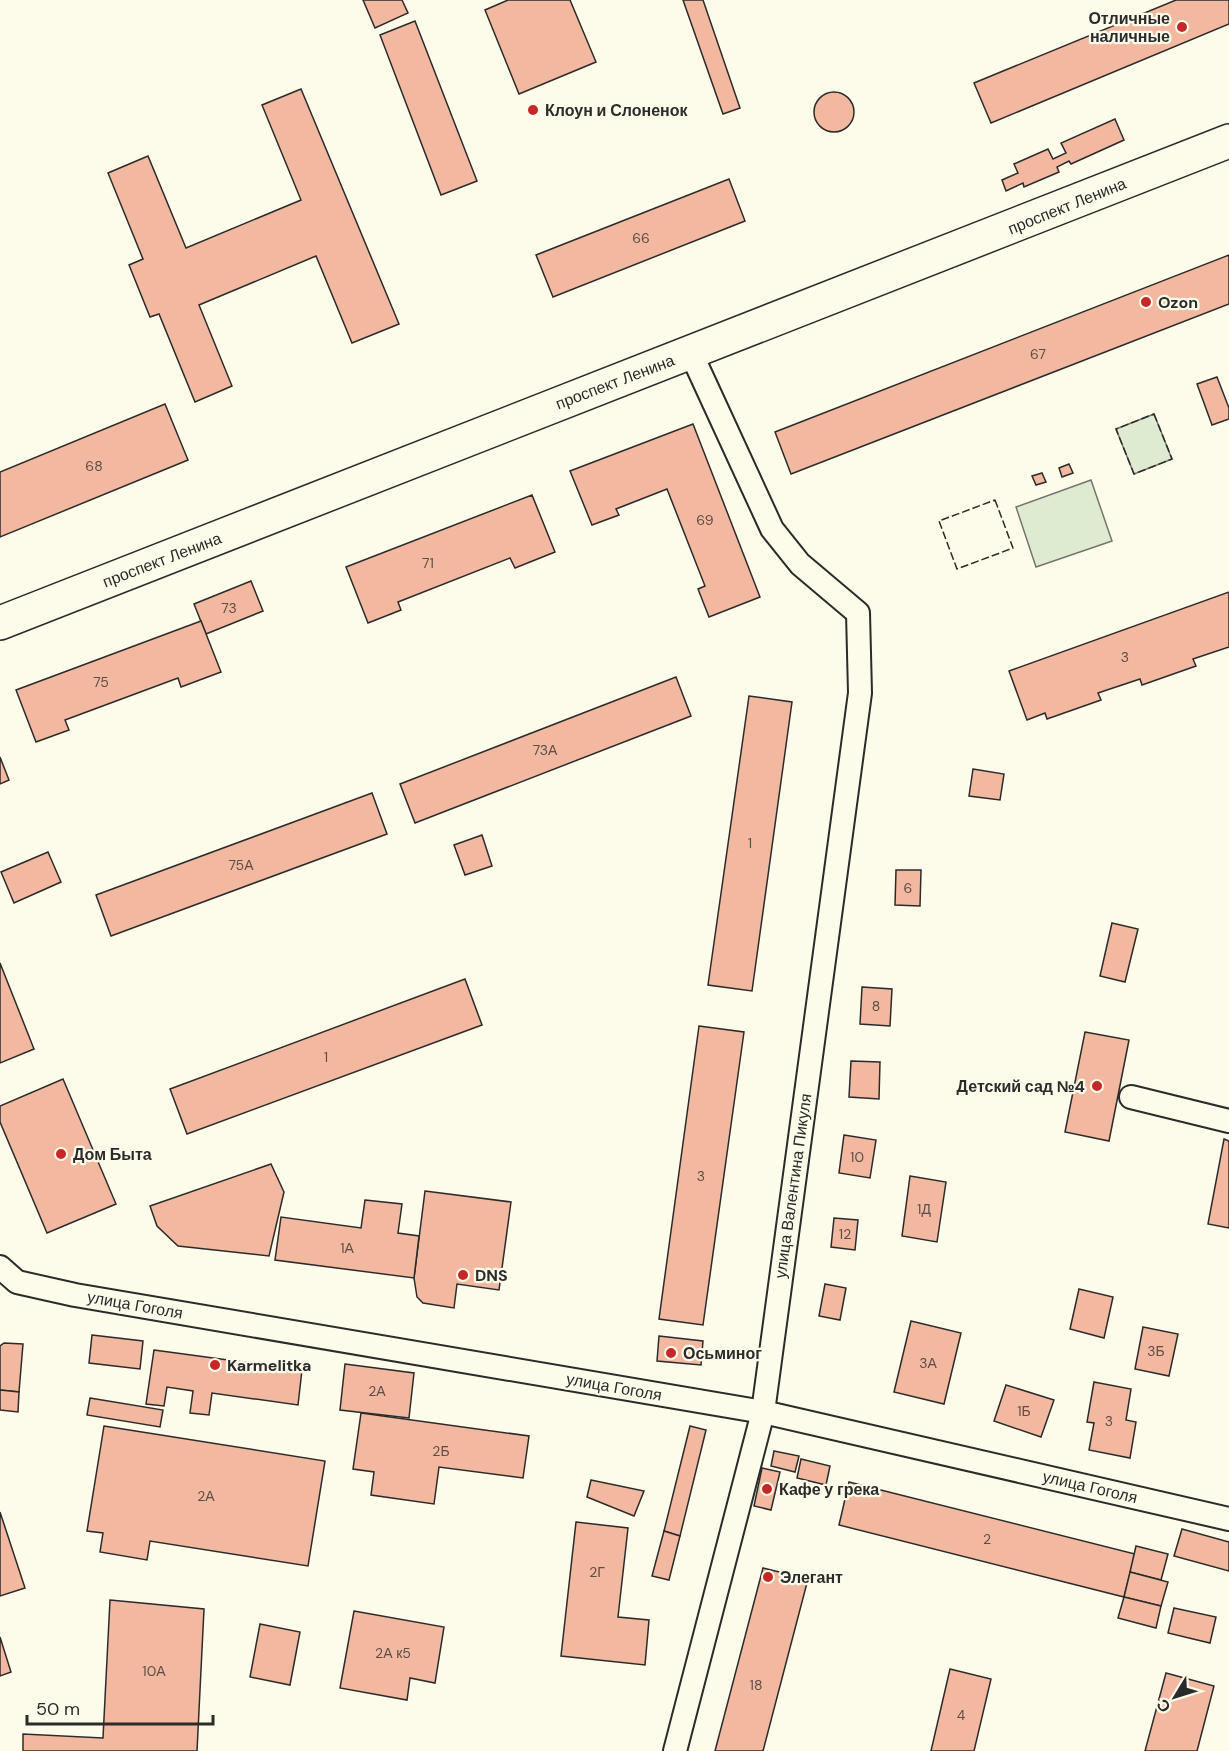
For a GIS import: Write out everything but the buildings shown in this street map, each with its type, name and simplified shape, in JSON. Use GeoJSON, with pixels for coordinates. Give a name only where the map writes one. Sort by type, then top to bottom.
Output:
{"type":"FeatureCollection","features":[{"type":"Feature","properties":{"kind":"main road","name":"проспект Ленина"},"geometry":{"type":"LineString","coordinates":[[0,623],[1229,141]]}},
{"type":"Feature","properties":{"kind":"street","name":"улица Валентина Пикуля"},"geometry":{"type":"LineString","coordinates":[[675,1751],[763,1412],[860,693],[858,613],[800,564],[772,529],[691,353]]}},
{"type":"Feature","properties":{"kind":"street"},"geometry":{"type":"LineString","coordinates":[[1131,1097],[1229,1121]]}},
{"type":"Feature","properties":{"kind":"street","name":"улица Гоголя"},"geometry":{"type":"LineString","coordinates":[[0,1267],[17,1281],[75,1295],[763,1412],[1229,1519]]}},
{"type":"Feature","properties":{"kind":"green space"},"geometry":{"type":"Polygon","coordinates":[[[1154,414],[1172,459],[1134,474],[1116,429],[1154,414]]]}},
{"type":"Feature","properties":{"kind":"green space"},"geometry":{"type":"Polygon","coordinates":[[[1091,480],[1112,541],[1036,567],[1016,507],[1091,480]]]}},
{"type":"Feature","properties":{"kind":"fence"},"geometry":{"type":"LineString","coordinates":[[1154,414],[1172,459],[1134,474],[1116,429],[1154,414]]}},
{"type":"Feature","properties":{"kind":"fence"},"geometry":{"type":"LineString","coordinates":[[995,500],[1013,548],[957,569],[939,521],[995,500]]}},
{"type":"Feature","properties":{"kind":"place","name":"Отличные наличные"},"geometry":{"type":"Point","coordinates":[1182,27]}},
{"type":"Feature","properties":{"kind":"place","name":"Клоун и Слоненок"},"geometry":{"type":"Point","coordinates":[533,110]}},
{"type":"Feature","properties":{"kind":"place","name":"Ozon"},"geometry":{"type":"Point","coordinates":[1146,302]}},
{"type":"Feature","properties":{"kind":"place","name":"Детский сад №4"},"geometry":{"type":"Point","coordinates":[1097,1086]}},
{"type":"Feature","properties":{"kind":"place","name":"Дом Быта"},"geometry":{"type":"Point","coordinates":[61,1154]}},
{"type":"Feature","properties":{"kind":"place","name":"DNS"},"geometry":{"type":"Point","coordinates":[463,1275]}},
{"type":"Feature","properties":{"kind":"place","name":"Осьминог"},"geometry":{"type":"Point","coordinates":[671,1353]}},
{"type":"Feature","properties":{"kind":"place","name":"Karmelitka"},"geometry":{"type":"Point","coordinates":[215,1365]}},
{"type":"Feature","properties":{"kind":"place","name":"Кафе у грека"},"geometry":{"type":"Point","coordinates":[767,1489]}},
{"type":"Feature","properties":{"kind":"place","name":"Элегант"},"geometry":{"type":"Point","coordinates":[768,1577]}}]}
